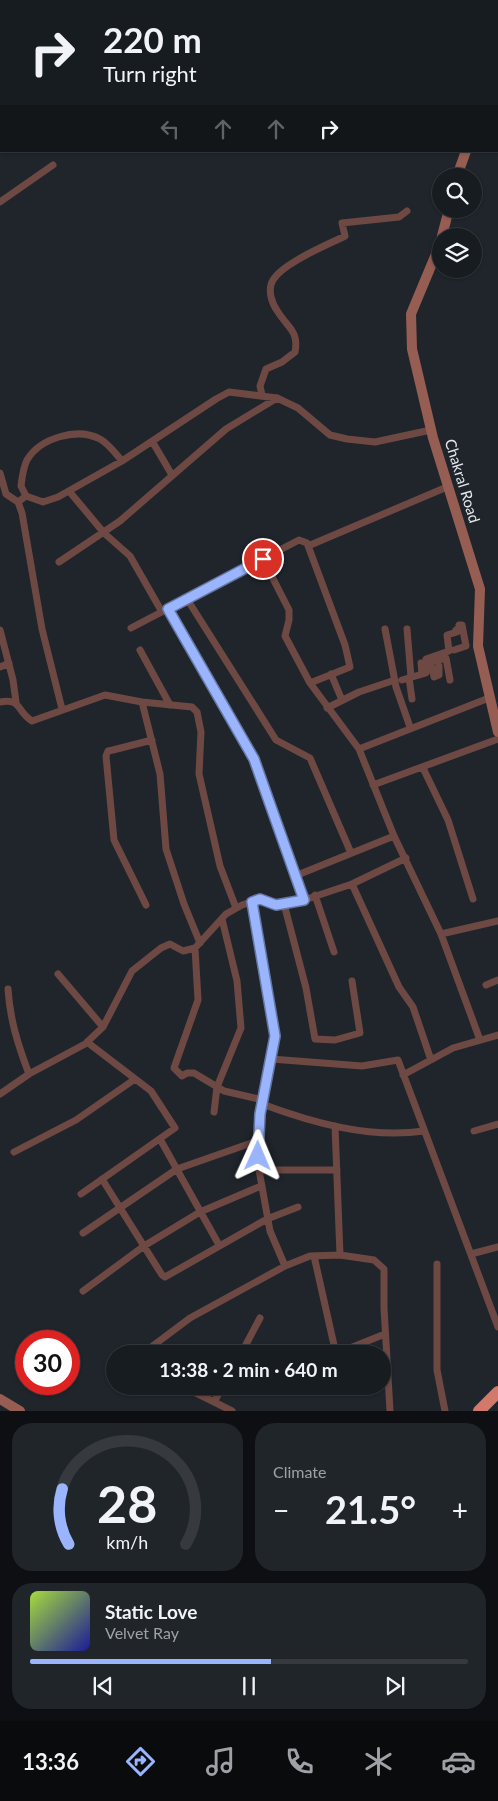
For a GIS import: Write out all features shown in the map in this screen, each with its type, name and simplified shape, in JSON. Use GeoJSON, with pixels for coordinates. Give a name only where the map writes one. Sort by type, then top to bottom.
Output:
{"type":"FeatureCollection","features":[{"type":"Feature","properties":{"kind":"highway"},"geometry":{"type":"LineString","coordinates":[[479,1411],[498,1392]]}},
{"type":"Feature","properties":{"kind":"street"},"geometry":{"type":"LineString","coordinates":[[460,168],[466,152]]}},
{"type":"Feature","properties":{"kind":"street"},"geometry":{"type":"LineString","coordinates":[[0,202],[53,165]]}},
{"type":"Feature","properties":{"kind":"street"},"geometry":{"type":"LineString","coordinates":[[262,395],[260,386],[266,369],[282,362],[295,352],[297,342],[290,325],[279,314],[272,299],[271,287],[274,279],[302,257],[345,236],[342,223],[399,217],[407,211]]}},
{"type":"Feature","properties":{"kind":"street","name":"Chakral Road"},"geometry":{"type":"LineString","coordinates":[[432,264],[411,314],[412,349],[431,430],[480,589],[478,646],[498,732]]}},
{"type":"Feature","properties":{"kind":"street"},"geometry":{"type":"LineString","coordinates":[[122,461],[98,438],[72,435],[52,439],[26,461],[21,486],[26,496],[43,502],[69,491],[122,461],[216,398],[230,392],[277,398],[298,408],[330,435],[347,439],[375,442],[431,430]]}},
{"type":"Feature","properties":{"kind":"street"},"geometry":{"type":"LineString","coordinates":[[59,562],[104,534],[226,429],[277,398]]}},
{"type":"Feature","properties":{"kind":"street"},"geometry":{"type":"LineString","coordinates":[[152,441],[172,475]]}},
{"type":"Feature","properties":{"kind":"street"},"geometry":{"type":"LineString","coordinates":[[0,473],[6,494],[18,502],[22,512],[42,629],[62,709]]}},
{"type":"Feature","properties":{"kind":"street"},"geometry":{"type":"LineString","coordinates":[[308,546],[448,486]]}},
{"type":"Feature","properties":{"kind":"street"},"geometry":{"type":"LineString","coordinates":[[69,491],[104,534],[130,556],[165,610],[254,759],[304,900]]}},
{"type":"Feature","properties":{"kind":"street"},"geometry":{"type":"LineString","coordinates":[[18,502],[26,496]]}},
{"type":"Feature","properties":{"kind":"street"},"geometry":{"type":"LineString","coordinates":[[132,628],[300,540],[304,541],[308,546],[345,645],[350,667],[310,682]]}},
{"type":"Feature","properties":{"kind":"street"},"geometry":{"type":"LineString","coordinates":[[263,559],[288,610],[289,620],[285,636],[310,682],[358,749],[394,836],[441,934],[480,1040]]}},
{"type":"Feature","properties":{"kind":"street"},"geometry":{"type":"LineString","coordinates":[[187,598],[276,740],[310,758],[351,853]]}},
{"type":"Feature","properties":{"kind":"street"},"geometry":{"type":"LineString","coordinates":[[424,661],[426,658],[449,651],[447,635],[457,632],[456,630],[460,628],[459,625],[462,625],[466,646],[454,650]]}},
{"type":"Feature","properties":{"kind":"street"},"geometry":{"type":"LineString","coordinates":[[385,628],[404,679],[408,682],[412,699]]}},
{"type":"Feature","properties":{"kind":"street"},"geometry":{"type":"LineString","coordinates":[[407,629],[404,679],[410,727]]}},
{"type":"Feature","properties":{"kind":"street"},"geometry":{"type":"LineString","coordinates":[[0,630],[16,702],[25,717],[32,721],[105,694],[142,702],[192,707],[197,712],[201,732],[200,774],[220,866],[236,908]]}},
{"type":"Feature","properties":{"kind":"street"},"geometry":{"type":"LineString","coordinates":[[424,661],[478,646]]}},
{"type":"Feature","properties":{"kind":"street"},"geometry":{"type":"LineString","coordinates":[[140,650],[170,705]]}},
{"type":"Feature","properties":{"kind":"street"},"geometry":{"type":"LineString","coordinates":[[439,666],[439,675],[434,676],[432,662],[446,658],[450,680]]}},
{"type":"Feature","properties":{"kind":"street"},"geometry":{"type":"LineString","coordinates":[[328,708],[342,700],[426,673],[424,661]]}},
{"type":"Feature","properties":{"kind":"street"},"geometry":{"type":"LineString","coordinates":[[0,667],[8,663]]}},
{"type":"Feature","properties":{"kind":"street"},"geometry":{"type":"LineString","coordinates":[[331,674],[342,700]]}},
{"type":"Feature","properties":{"kind":"street"},"geometry":{"type":"LineString","coordinates":[[358,749],[410,727],[489,698]]}},
{"type":"Feature","properties":{"kind":"street"},"geometry":{"type":"LineString","coordinates":[[0,702],[10,700],[16,702]]}},
{"type":"Feature","properties":{"kind":"street"},"geometry":{"type":"LineString","coordinates":[[142,702],[160,774],[166,848],[198,945],[198,1000],[174,1068],[182,1076],[194,1073],[224,1091],[262,1102],[289,1114],[335,1126],[401,1134],[424,1131]]}},
{"type":"Feature","properties":{"kind":"street"},"geometry":{"type":"LineString","coordinates":[[373,785],[498,739]]}},
{"type":"Feature","properties":{"kind":"street"},"geometry":{"type":"LineString","coordinates":[[146,905],[114,840],[106,756],[112,750],[152,740]]}},
{"type":"Feature","properties":{"kind":"street"},"geometry":{"type":"LineString","coordinates":[[423,768],[448,820],[473,899]]}},
{"type":"Feature","properties":{"kind":"street"},"geometry":{"type":"LineString","coordinates":[[295,876],[394,836]]}},
{"type":"Feature","properties":{"kind":"street"},"geometry":{"type":"LineString","coordinates":[[0,1094],[28,1074],[87,1042],[103,1027],[132,971],[161,948],[170,944],[183,951],[198,945],[222,919],[236,908],[260,899],[276,905],[304,900],[352,884],[406,858]]}},
{"type":"Feature","properties":{"kind":"street"},"geometry":{"type":"LineString","coordinates":[[352,884],[399,987],[412,1007],[430,1060]]}},
{"type":"Feature","properties":{"kind":"street"},"geometry":{"type":"LineString","coordinates":[[315,895],[334,952]]}},
{"type":"Feature","properties":{"kind":"street"},"geometry":{"type":"LineString","coordinates":[[252,902],[275,1036],[262,1102],[257,1141],[260,1186],[267,1220],[285,1266]]}},
{"type":"Feature","properties":{"kind":"street"},"geometry":{"type":"LineString","coordinates":[[284,904],[306,988],[315,1039],[335,1040],[360,1032],[352,981]]}},
{"type":"Feature","properties":{"kind":"street"},"geometry":{"type":"LineString","coordinates":[[214,1112],[217,1087],[242,1028],[237,982],[222,919]]}},
{"type":"Feature","properties":{"kind":"street"},"geometry":{"type":"LineString","coordinates":[[441,934],[498,921]]}},
{"type":"Feature","properties":{"kind":"street"},"geometry":{"type":"LineString","coordinates":[[58,974],[103,1027]]}},
{"type":"Feature","properties":{"kind":"street"},"geometry":{"type":"LineString","coordinates":[[486,985],[498,980]]}},
{"type":"Feature","properties":{"kind":"street"},"geometry":{"type":"LineString","coordinates":[[8,989],[13,1029],[28,1074]]}},
{"type":"Feature","properties":{"kind":"street"},"geometry":{"type":"LineString","coordinates":[[403,1075],[453,1048],[498,1035]]}},
{"type":"Feature","properties":{"kind":"street"},"geometry":{"type":"LineString","coordinates":[[81,1194],[173,1131],[173,1124],[151,1091],[87,1042]]}},
{"type":"Feature","properties":{"kind":"street"},"geometry":{"type":"LineString","coordinates":[[271,1059],[362,1066],[398,1060],[498,1327]]}},
{"type":"Feature","properties":{"kind":"street"},"geometry":{"type":"LineString","coordinates":[[14,1152],[76,1120],[135,1079]]}},
{"type":"Feature","properties":{"kind":"street"},"geometry":{"type":"LineString","coordinates":[[474,1131],[498,1124]]}},
{"type":"Feature","properties":{"kind":"street"},"geometry":{"type":"LineString","coordinates":[[335,1126],[340,1255]]}},
{"type":"Feature","properties":{"kind":"street"},"geometry":{"type":"LineString","coordinates":[[160,1139],[219,1245]]}},
{"type":"Feature","properties":{"kind":"street"},"geometry":{"type":"LineString","coordinates":[[83,1233],[177,1169],[257,1141]]}},
{"type":"Feature","properties":{"kind":"street"},"geometry":{"type":"LineString","coordinates":[[259,1170],[337,1170]]}},
{"type":"Feature","properties":{"kind":"street"},"geometry":{"type":"LineString","coordinates":[[102,1179],[165,1277],[219,1245],[267,1220],[298,1207]]}},
{"type":"Feature","properties":{"kind":"street"},"geometry":{"type":"LineString","coordinates":[[83,1291],[144,1246],[200,1212],[260,1186]]}},
{"type":"Feature","properties":{"kind":"street"},"geometry":{"type":"LineString","coordinates":[[471,1254],[498,1247]]}},
{"type":"Feature","properties":{"kind":"street"},"geometry":{"type":"LineString","coordinates":[[154,1345],[190,1318],[285,1266],[314,1256],[340,1255],[374,1260],[384,1269],[385,1334],[390,1411]]}},
{"type":"Feature","properties":{"kind":"street"},"geometry":{"type":"LineString","coordinates":[[314,1256],[334,1345]]}},
{"type":"Feature","properties":{"kind":"street"},"geometry":{"type":"LineString","coordinates":[[437,1264],[437,1370],[445,1411]]}},
{"type":"Feature","properties":{"kind":"street"},"geometry":{"type":"LineString","coordinates":[[246,1345],[260,1318]]}},
{"type":"Feature","properties":{"kind":"street"},"geometry":{"type":"LineString","coordinates":[[358,1345],[385,1334]]}},
{"type":"Feature","properties":{"kind":"street"},"geometry":{"type":"LineString","coordinates":[[200,1395],[232,1411]]}},
{"type":"Feature","properties":{"kind":"street"},"geometry":{"type":"LineString","coordinates":[[214,1402],[218,1395]]}},
{"type":"Feature","properties":{"kind":"street"},"geometry":{"type":"LineString","coordinates":[[0,1399],[20,1411]]}},
{"type":"Feature","properties":{"kind":"route"},"geometry":{"type":"LineString","coordinates":[[258,1156],[257,1141],[260,1114],[275,1036],[252,902],[260,899],[276,905],[304,900],[254,759],[168,609],[263,559]]}}]}
